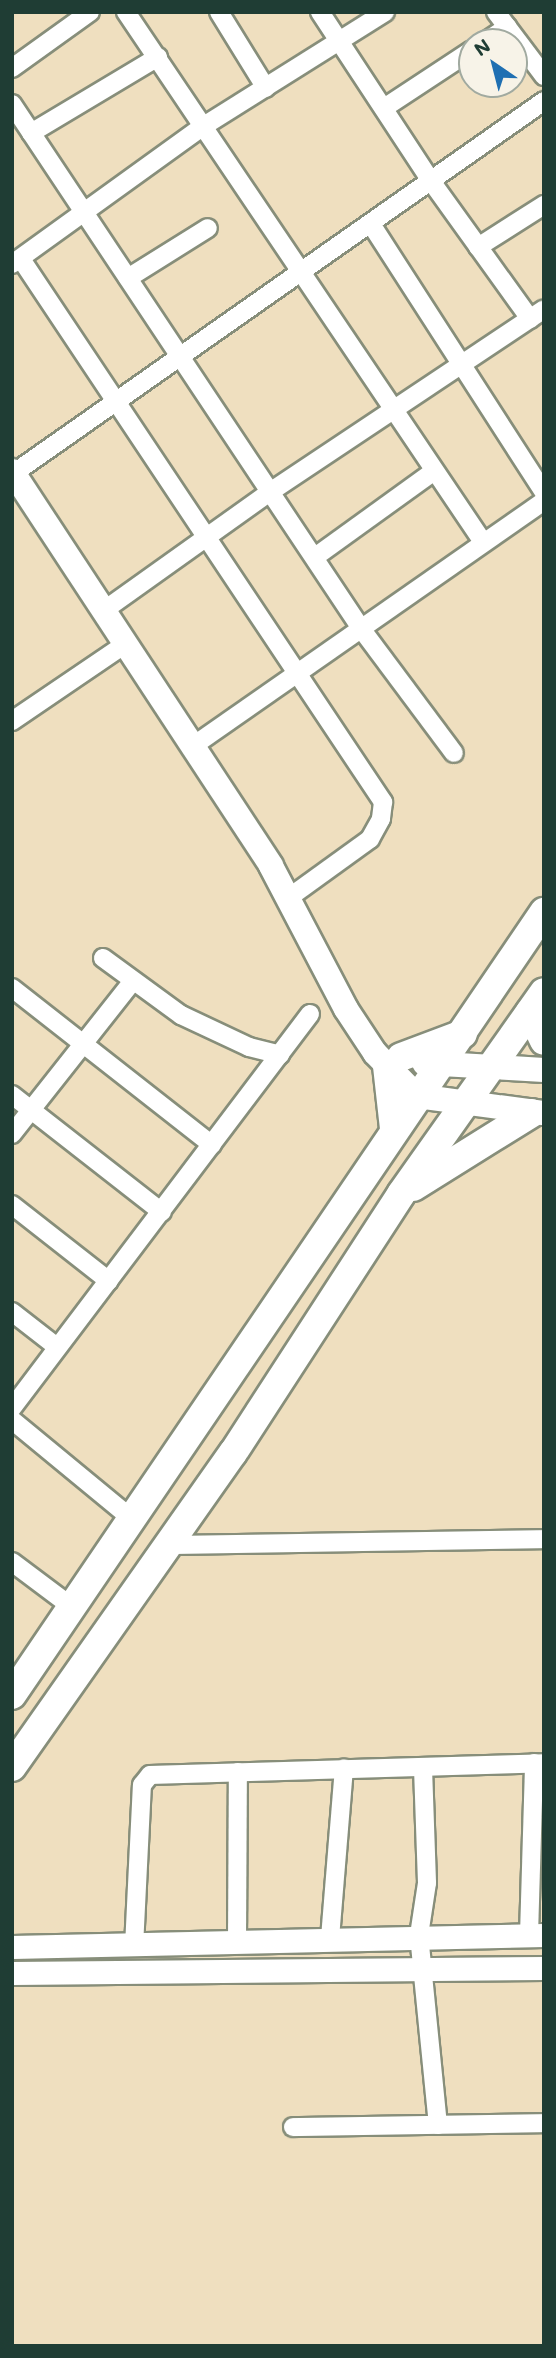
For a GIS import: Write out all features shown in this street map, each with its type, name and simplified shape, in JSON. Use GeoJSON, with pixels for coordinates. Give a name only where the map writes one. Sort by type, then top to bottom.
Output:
{"type":"FeatureCollection","features":[{"type":"Feature","properties":{"kind":"main road"},"geometry":{"type":"LineString","coordinates":[[13,472],[290,897],[346,1009],[417,1096],[462,1105],[538,1113]]}},
{"type":"Feature","properties":{"kind":"main road"},"geometry":{"type":"LineString","coordinates":[[12,1695],[394,1128],[463,1034],[544,912]]}},
{"type":"Feature","properties":{"kind":"main road"},"geometry":{"type":"LineString","coordinates":[[537,1002],[544,1041]]}},
{"type":"Feature","properties":{"kind":"main road"},"geometry":{"type":"LineString","coordinates":[[12,1767],[233,1453],[401,1194],[537,1002]]}},
{"type":"Feature","properties":{"kind":"main road"},"geometry":{"type":"LineString","coordinates":[[388,1059],[463,1034]]}},
{"type":"Feature","properties":{"kind":"main road"},"geometry":{"type":"LineString","coordinates":[[388,1059],[437,1067],[544,1070]]}},
{"type":"Feature","properties":{"kind":"main road"},"geometry":{"type":"LineString","coordinates":[[388,1059],[394,1128]]}},
{"type":"Feature","properties":{"kind":"main road"},"geometry":{"type":"LineString","coordinates":[[401,1194],[538,1113]]}},
{"type":"Feature","properties":{"kind":"street"},"geometry":{"type":"LineString","coordinates":[[12,68],[90,12]]}},
{"type":"Feature","properties":{"kind":"street"},"geometry":{"type":"LineString","coordinates":[[126,12],[303,272],[433,472],[483,542]]}},
{"type":"Feature","properties":{"kind":"street"},"geometry":{"type":"LineString","coordinates":[[219,12],[266,89]]}},
{"type":"Feature","properties":{"kind":"street"},"geometry":{"type":"LineString","coordinates":[[103,611],[270,492],[393,409],[465,365],[537,314],[478,247],[431,181],[320,12]]}},
{"type":"Feature","properties":{"kind":"street"},"geometry":{"type":"LineString","coordinates":[[290,897],[370,839],[381,819],[383,802],[208,535],[17,261],[202,127],[341,43],[386,12]]}},
{"type":"Feature","properties":{"kind":"street"},"geometry":{"type":"LineString","coordinates":[[496,12],[544,76]]}},
{"type":"Feature","properties":{"kind":"street"},"geometry":{"type":"LineString","coordinates":[[31,133],[158,57]]}},
{"type":"Feature","properties":{"kind":"street"},"geometry":{"type":"LineString","coordinates":[[383,108],[458,59]]}},
{"type":"Feature","properties":{"kind":"street"},"geometry":{"type":"LineString","coordinates":[[13,472],[371,225],[544,101]]}},
{"type":"Feature","properties":{"kind":"street"},"geometry":{"type":"LineString","coordinates":[[12,104],[83,215],[182,355],[360,627],[454,753]]}},
{"type":"Feature","properties":{"kind":"street"},"geometry":{"type":"LineString","coordinates":[[478,247],[544,205]]}},
{"type":"Feature","properties":{"kind":"street"},"geometry":{"type":"LineString","coordinates":[[371,225],[465,365],[544,492]]}},
{"type":"Feature","properties":{"kind":"street"},"geometry":{"type":"LineString","coordinates":[[128,278],[208,228]]}},
{"type":"Feature","properties":{"kind":"street"},"geometry":{"type":"LineString","coordinates":[[315,557],[433,472]]}},
{"type":"Feature","properties":{"kind":"street"},"geometry":{"type":"LineString","coordinates":[[193,746],[544,501]]}},
{"type":"Feature","properties":{"kind":"street"},"geometry":{"type":"LineString","coordinates":[[12,721],[124,645]]}},
{"type":"Feature","properties":{"kind":"street"},"geometry":{"type":"LineString","coordinates":[[103,958],[181,1015],[249,1047],[279,1055]]}},
{"type":"Feature","properties":{"kind":"street"},"geometry":{"type":"LineString","coordinates":[[12,1134],[134,981]]}},
{"type":"Feature","properties":{"kind":"street"},"geometry":{"type":"LineString","coordinates":[[12,988],[212,1145]]}},
{"type":"Feature","properties":{"kind":"street"},"geometry":{"type":"LineString","coordinates":[[12,1408],[310,1014]]}},
{"type":"Feature","properties":{"kind":"street"},"geometry":{"type":"LineString","coordinates":[[12,1095],[162,1212]]}},
{"type":"Feature","properties":{"kind":"street"},"geometry":{"type":"LineString","coordinates":[[12,1205],[109,1281]]}},
{"type":"Feature","properties":{"kind":"street"},"geometry":{"type":"LineString","coordinates":[[12,1312],[57,1347]]}},
{"type":"Feature","properties":{"kind":"street"},"geometry":{"type":"LineString","coordinates":[[12,1420],[131,1518]]}},
{"type":"Feature","properties":{"kind":"street"},"geometry":{"type":"LineString","coordinates":[[166,1545],[544,1539]]}},
{"type":"Feature","properties":{"kind":"street"},"geometry":{"type":"LineString","coordinates":[[12,1562],[72,1607]]}},
{"type":"Feature","properties":{"kind":"street"},"geometry":{"type":"LineString","coordinates":[[12,1947],[134,1947],[419,1935],[537,1935],[539,1763],[150,1775],[142,1785],[134,1947]]}},
{"type":"Feature","properties":{"kind":"street"},"geometry":{"type":"LineString","coordinates":[[423,1768],[427,1884],[419,1935],[438,2125]]}},
{"type":"Feature","properties":{"kind":"street"},"geometry":{"type":"LineString","coordinates":[[330,1938],[344,1769]]}},
{"type":"Feature","properties":{"kind":"street"},"geometry":{"type":"LineString","coordinates":[[237,1942],[238,1772]]}},
{"type":"Feature","properties":{"kind":"street"},"geometry":{"type":"LineString","coordinates":[[12,1973],[544,1968]]}},
{"type":"Feature","properties":{"kind":"street"},"geometry":{"type":"LineString","coordinates":[[293,2127],[544,2123]]}}]}
